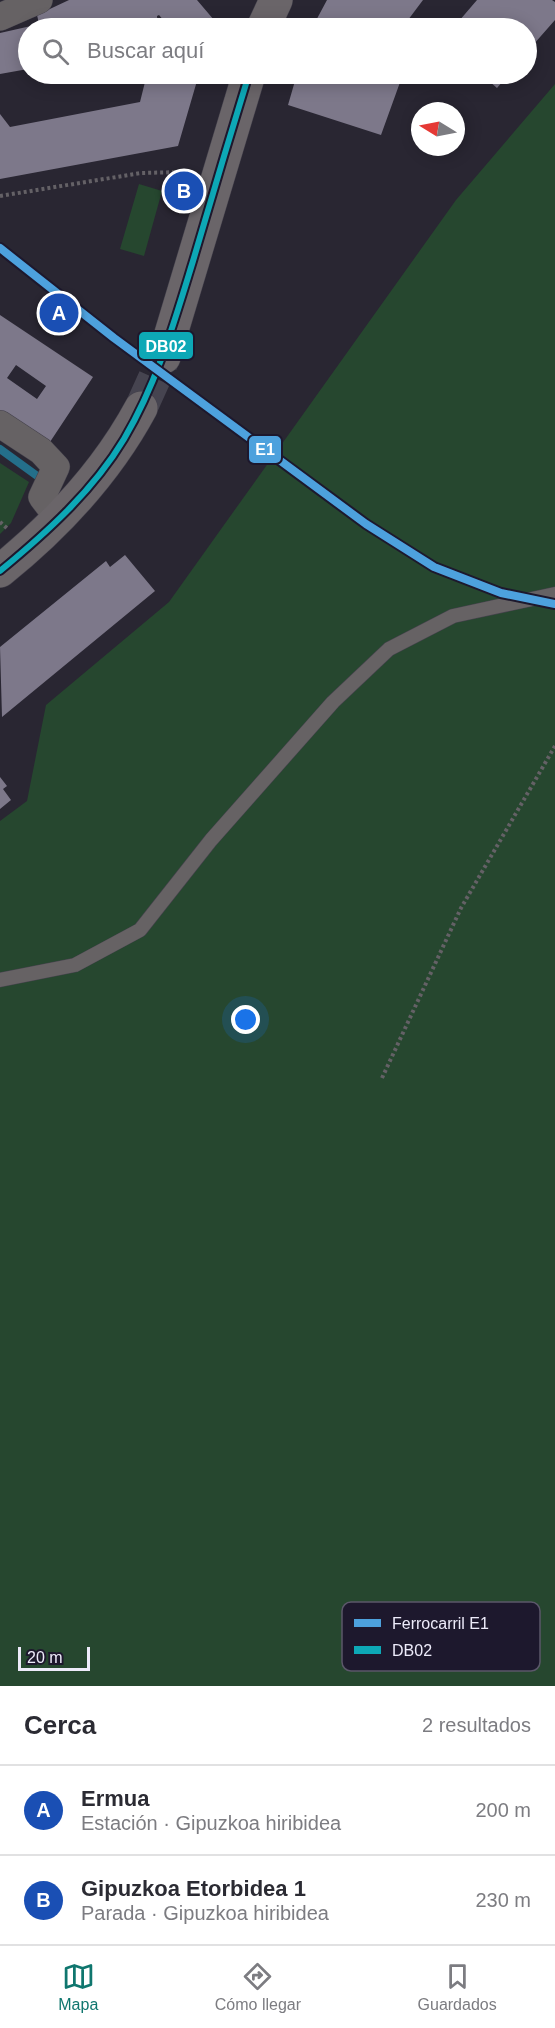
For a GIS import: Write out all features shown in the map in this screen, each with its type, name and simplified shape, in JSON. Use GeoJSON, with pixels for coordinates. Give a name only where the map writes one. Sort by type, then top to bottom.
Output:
{"type":"FeatureCollection","features":[{"type":"Feature","properties":{"kind":"street"},"geometry":{"type":"LineString","coordinates":[[0,17],[39,0]]}},
{"type":"Feature","properties":{"kind":"street"},"geometry":{"type":"LineString","coordinates":[[268,18],[276,0]]}},
{"type":"Feature","properties":{"kind":"street"},"geometry":{"type":"LineString","coordinates":[[164,357],[246,84]]}},
{"type":"Feature","properties":{"kind":"street"},"geometry":{"type":"LineString","coordinates":[[0,571],[46,533],[59,519],[123,441],[141,408]]}},
{"type":"Feature","properties":{"kind":"street"},"geometry":{"type":"LineString","coordinates":[[0,424],[41,451],[56,467],[42,497],[59,519]]}},
{"type":"Feature","properties":{"kind":"lane"},"geometry":{"type":"LineString","coordinates":[[0,980],[75,965],[140,930],[211,840],[325,710],[389,649],[453,616],[555,594]]}},
{"type":"Feature","properties":{"kind":"path"},"geometry":{"type":"LineString","coordinates":[[0,196],[141,173],[183,172]]}},
{"type":"Feature","properties":{"kind":"path"},"geometry":{"type":"LineString","coordinates":[[382,1078],[461,908],[555,746]]}},
{"type":"Feature","properties":{"kind":"green space"},"geometry":{"type":"Polygon","coordinates":[[[555,84],[555,1686],[0,1686],[0,821],[27,801],[46,705],[169,602],[456,200],[555,84]]]}},
{"type":"Feature","properties":{"kind":"green space"},"geometry":{"type":"Polygon","coordinates":[[[139,184],[162,191],[144,256],[120,249],[139,184]]]}},
{"type":"Feature","properties":{"kind":"green space"},"geometry":{"type":"Polygon","coordinates":[[[0,463],[29,482],[11,523],[0,534],[0,463]]]}},
{"type":"Feature","properties":{"kind":"building"},"geometry":{"type":"Polygon","coordinates":[[[69,0],[197,0],[212,18],[162,18],[159,15],[157,18],[38,18],[37,15],[69,0]]]}},
{"type":"Feature","properties":{"kind":"building"},"geometry":{"type":"Polygon","coordinates":[[[327,0],[423,0],[410,18],[317,18],[327,0]]]}},
{"type":"Feature","properties":{"kind":"building"},"geometry":{"type":"Polygon","coordinates":[[[477,0],[552,0],[555,2],[555,20],[537,40],[537,18],[462,18],[477,0]]]}},
{"type":"Feature","properties":{"kind":"building"},"geometry":{"type":"Polygon","coordinates":[[[18,29],[18,71],[0,74],[0,33],[18,29]]]}},
{"type":"Feature","properties":{"kind":"building"},"geometry":{"type":"Polygon","coordinates":[[[144,84],[196,84],[178,146],[0,179],[0,114],[10,127],[140,102],[144,84]]]}},
{"type":"Feature","properties":{"kind":"building"},"geometry":{"type":"Polygon","coordinates":[[[294,84],[399,84],[381,135],[288,105],[294,84]]]}},
{"type":"Feature","properties":{"kind":"building"},"geometry":{"type":"Polygon","coordinates":[[[0,315],[93,377],[46,448],[0,417],[0,315]],[[16,365],[7,378],[37,399],[46,386],[16,365]]]}},
{"type":"Feature","properties":{"kind":"building"},"geometry":{"type":"Polygon","coordinates":[[[125,555],[155,591],[2,717],[0,647],[106,561],[110,567],[125,555]]]}},
{"type":"Feature","properties":{"kind":"building"},"geometry":{"type":"Polygon","coordinates":[[[0,777],[7,786],[3,789],[11,800],[0,809],[0,777]]]}},
{"type":"Feature","properties":{"kind":"waterway"},"geometry":{"type":"LineString","coordinates":[[0,449],[40,478]]}},
{"type":"Feature","properties":{"kind":"tunnel"},"geometry":{"type":"LineString","coordinates":[[141,408],[164,357]]}},
{"type":"Feature","properties":{"kind":"rail line","name":"E1"},"geometry":{"type":"LineString","coordinates":[[0,248],[114,338],[366,524],[434,567],[501,593],[555,604]]}},
{"type":"Feature","properties":{"kind":"transit line","name":"DB02"},"geometry":{"type":"LineString","coordinates":[[0,571],[34,542],[83,494],[112,458],[136,418],[172,330],[246,84]]}},
{"type":"Feature","properties":{"kind":"place","name":"Gipuzkoa Etorbidea 1"},"geometry":{"type":"Point","coordinates":[184,191]}},
{"type":"Feature","properties":{"kind":"place","name":"Ermua"},"geometry":{"type":"Point","coordinates":[59,313]}}]}
